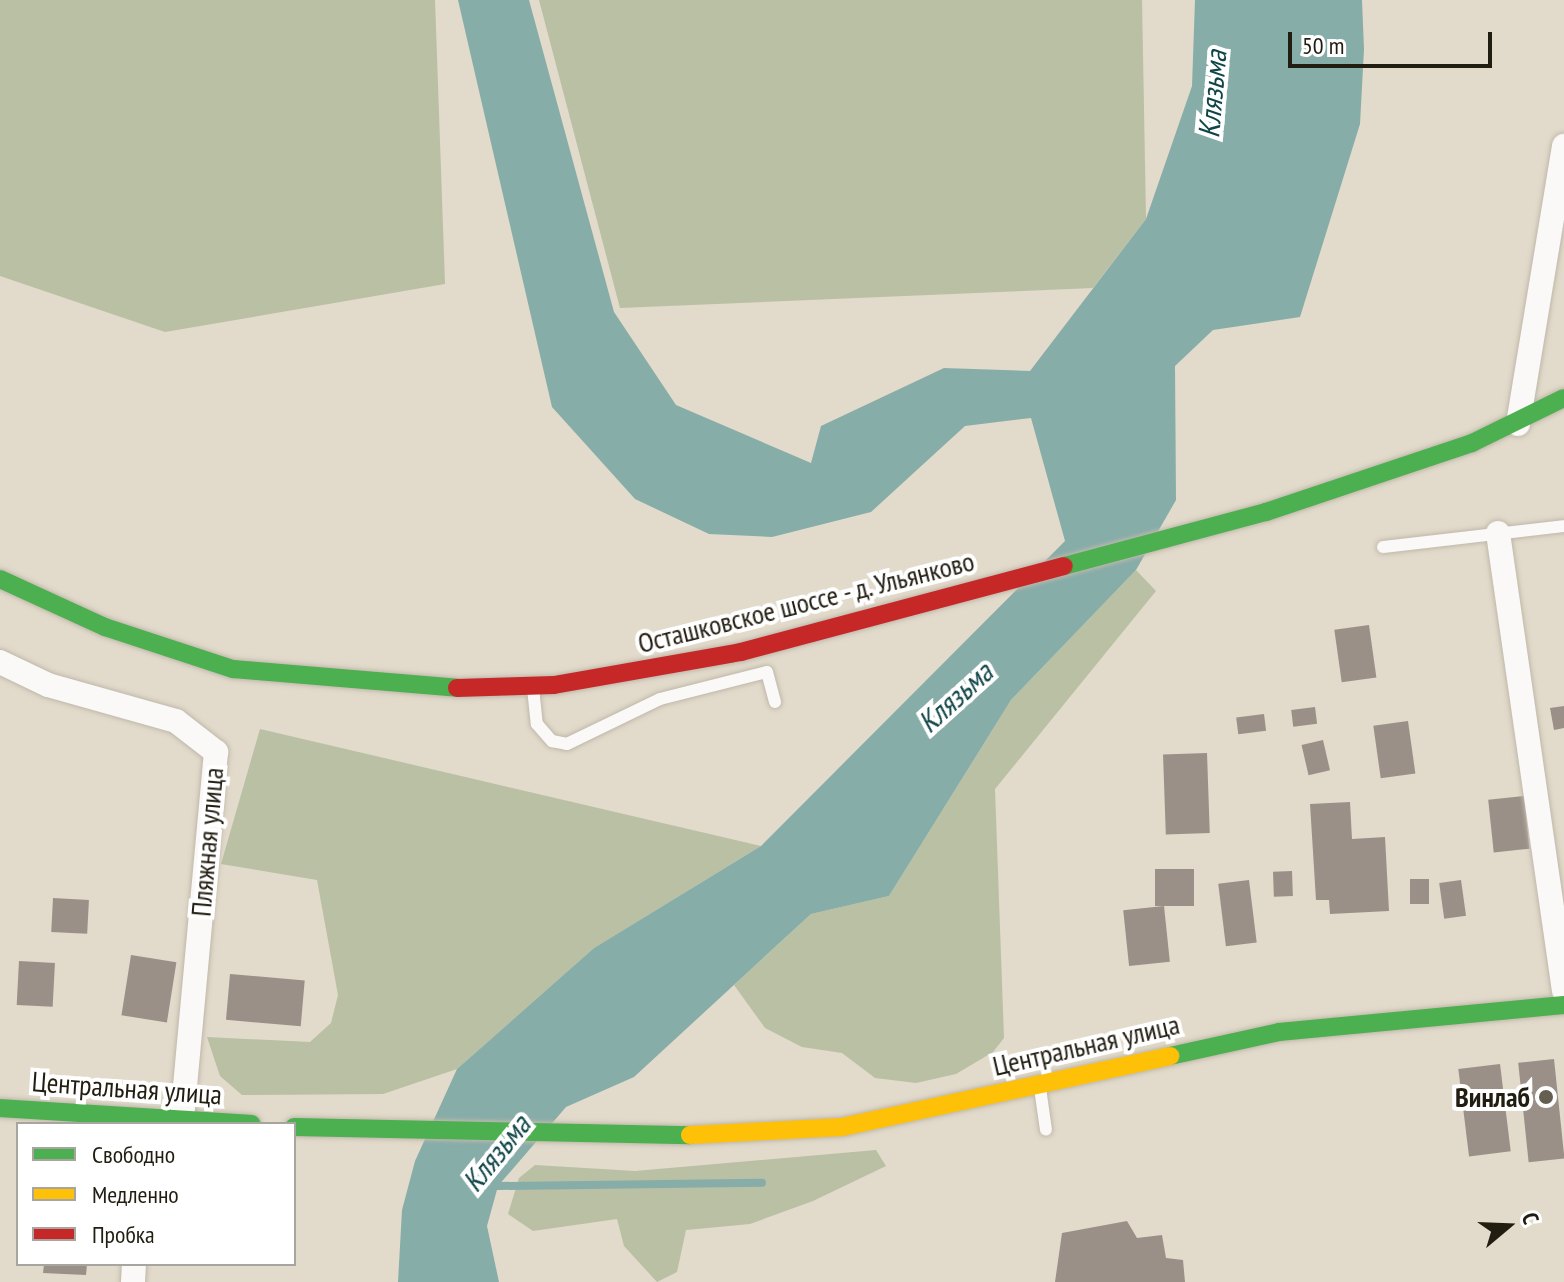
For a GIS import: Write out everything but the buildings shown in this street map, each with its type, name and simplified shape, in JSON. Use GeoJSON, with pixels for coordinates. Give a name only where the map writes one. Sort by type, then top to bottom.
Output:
{"type":"FeatureCollection","features":[{"type":"Feature","properties":{"kind":"street"},"geometry":{"type":"LineString","coordinates":[[1518,424],[1564,146]]}},
{"type":"Feature","properties":{"kind":"street","name":"Осташковское шоссе - д. Ульянково"},"geometry":{"type":"LineString","coordinates":[[0,579],[105,627],[233,669],[420,689],[532,686],[741,652],[1266,512],[1518,424],[1564,398]]}},
{"type":"Feature","properties":{"kind":"street"},"geometry":{"type":"LineString","coordinates":[[1498,533],[1564,990]]}},
{"type":"Feature","properties":{"kind":"street","name":"Пляжная улица"},"geometry":{"type":"LineString","coordinates":[[0,662],[48,685],[176,721],[216,752],[182,1120]]}},
{"type":"Feature","properties":{"kind":"street","name":"Центральная улица"},"geometry":{"type":"LineString","coordinates":[[296,1127],[621,1138],[842,1127],[1279,1032],[1564,1005]]}},
{"type":"Feature","properties":{"kind":"street","name":"Центральная улица"},"geometry":{"type":"LineString","coordinates":[[0,1108],[137,1121],[216,1122]]}},
{"type":"Feature","properties":{"kind":"lane"},"geometry":{"type":"LineString","coordinates":[[1383,547],[1564,526]]}},
{"type":"Feature","properties":{"kind":"lane"},"geometry":{"type":"LineString","coordinates":[[532,686],[537,724],[552,741],[567,744],[660,699],[767,672],[775,702]]}},
{"type":"Feature","properties":{"kind":"lane"},"geometry":{"type":"LineString","coordinates":[[1039,1084],[1046,1130]]}},
{"type":"Feature","properties":{"kind":"green space"},"geometry":{"type":"Polygon","coordinates":[[[0,0],[435,0],[445,284],[165,332],[0,276],[0,0]]]}},
{"type":"Feature","properties":{"kind":"green space"},"geometry":{"type":"Polygon","coordinates":[[[539,0],[1142,0],[1146,219],[1093,288],[620,308],[539,0]]]}},
{"type":"Feature","properties":{"kind":"green space"},"geometry":{"type":"Polygon","coordinates":[[[1136,570],[1156,591],[995,789],[1004,1038],[993,1052],[956,1074],[916,1083],[875,1078],[842,1053],[802,1047],[765,1028],[734,985],[811,914],[889,896],[1011,700],[1136,570]]]}},
{"type":"Feature","properties":{"kind":"green space"},"geometry":{"type":"Polygon","coordinates":[[[260,729],[761,846],[594,948],[457,1069],[383,1094],[242,1095],[220,1076],[207,1037],[310,1042],[331,1023],[338,995],[317,880],[221,864],[260,729]]]}},
{"type":"Feature","properties":{"kind":"green space"},"geometry":{"type":"Polygon","coordinates":[[[876,1150],[886,1166],[813,1201],[750,1224],[686,1230],[677,1272],[657,1282],[624,1246],[617,1219],[533,1231],[508,1214],[519,1178],[535,1165],[635,1171],[876,1150]]]}},
{"type":"Feature","properties":{"kind":"water","name":"Клязьма"},"geometry":{"type":"Polygon","coordinates":[[[458,0],[529,0],[614,312],[676,405],[811,463],[821,426],[944,368],[1030,371],[1146,219],[1192,86],[1195,0],[1362,0],[1364,49],[1360,124],[1300,317],[1213,330],[1175,366],[1176,500],[1136,570],[1011,700],[889,896],[811,914],[634,1077],[566,1107],[498,1186],[487,1226],[499,1282],[398,1282],[402,1210],[415,1161],[457,1069],[594,948],[761,846],[1065,541],[1031,418],[965,426],[871,512],[772,537],[709,534],[635,499],[552,407],[458,0]]]}},
{"type":"Feature","properties":{"kind":"waterway","name":"Клязьма"},"geometry":{"type":"LineString","coordinates":[[498,1186],[762,1183]]}},
{"type":"Feature","properties":{"kind":"traffic: fast"},"geometry":{"type":"LineString","coordinates":[[1064,566],[1266,512],[1472,443],[1564,398]]}},
{"type":"Feature","properties":{"kind":"traffic: fast"},"geometry":{"type":"LineString","coordinates":[[0,579],[105,627],[233,669],[457,688]]}},
{"type":"Feature","properties":{"kind":"traffic: fast"},"geometry":{"type":"LineString","coordinates":[[1170,1056],[1279,1032],[1564,1005]]}},
{"type":"Feature","properties":{"kind":"traffic: fast"},"geometry":{"type":"LineString","coordinates":[[0,1108],[220,1122]]}},
{"type":"Feature","properties":{"kind":"traffic: fast"},"geometry":{"type":"LineString","coordinates":[[296,1127],[690,1135]]}},
{"type":"Feature","properties":{"kind":"traffic: slow"},"geometry":{"type":"LineString","coordinates":[[690,1135],[842,1127],[1170,1056]]}},
{"type":"Feature","properties":{"kind":"traffic: jam"},"geometry":{"type":"LineString","coordinates":[[457,688],[554,685],[741,652],[1064,566]]}},
{"type":"Feature","properties":{"kind":"place","name":"Винлаб"},"geometry":{"type":"Point","coordinates":[1546,1097]}}]}
